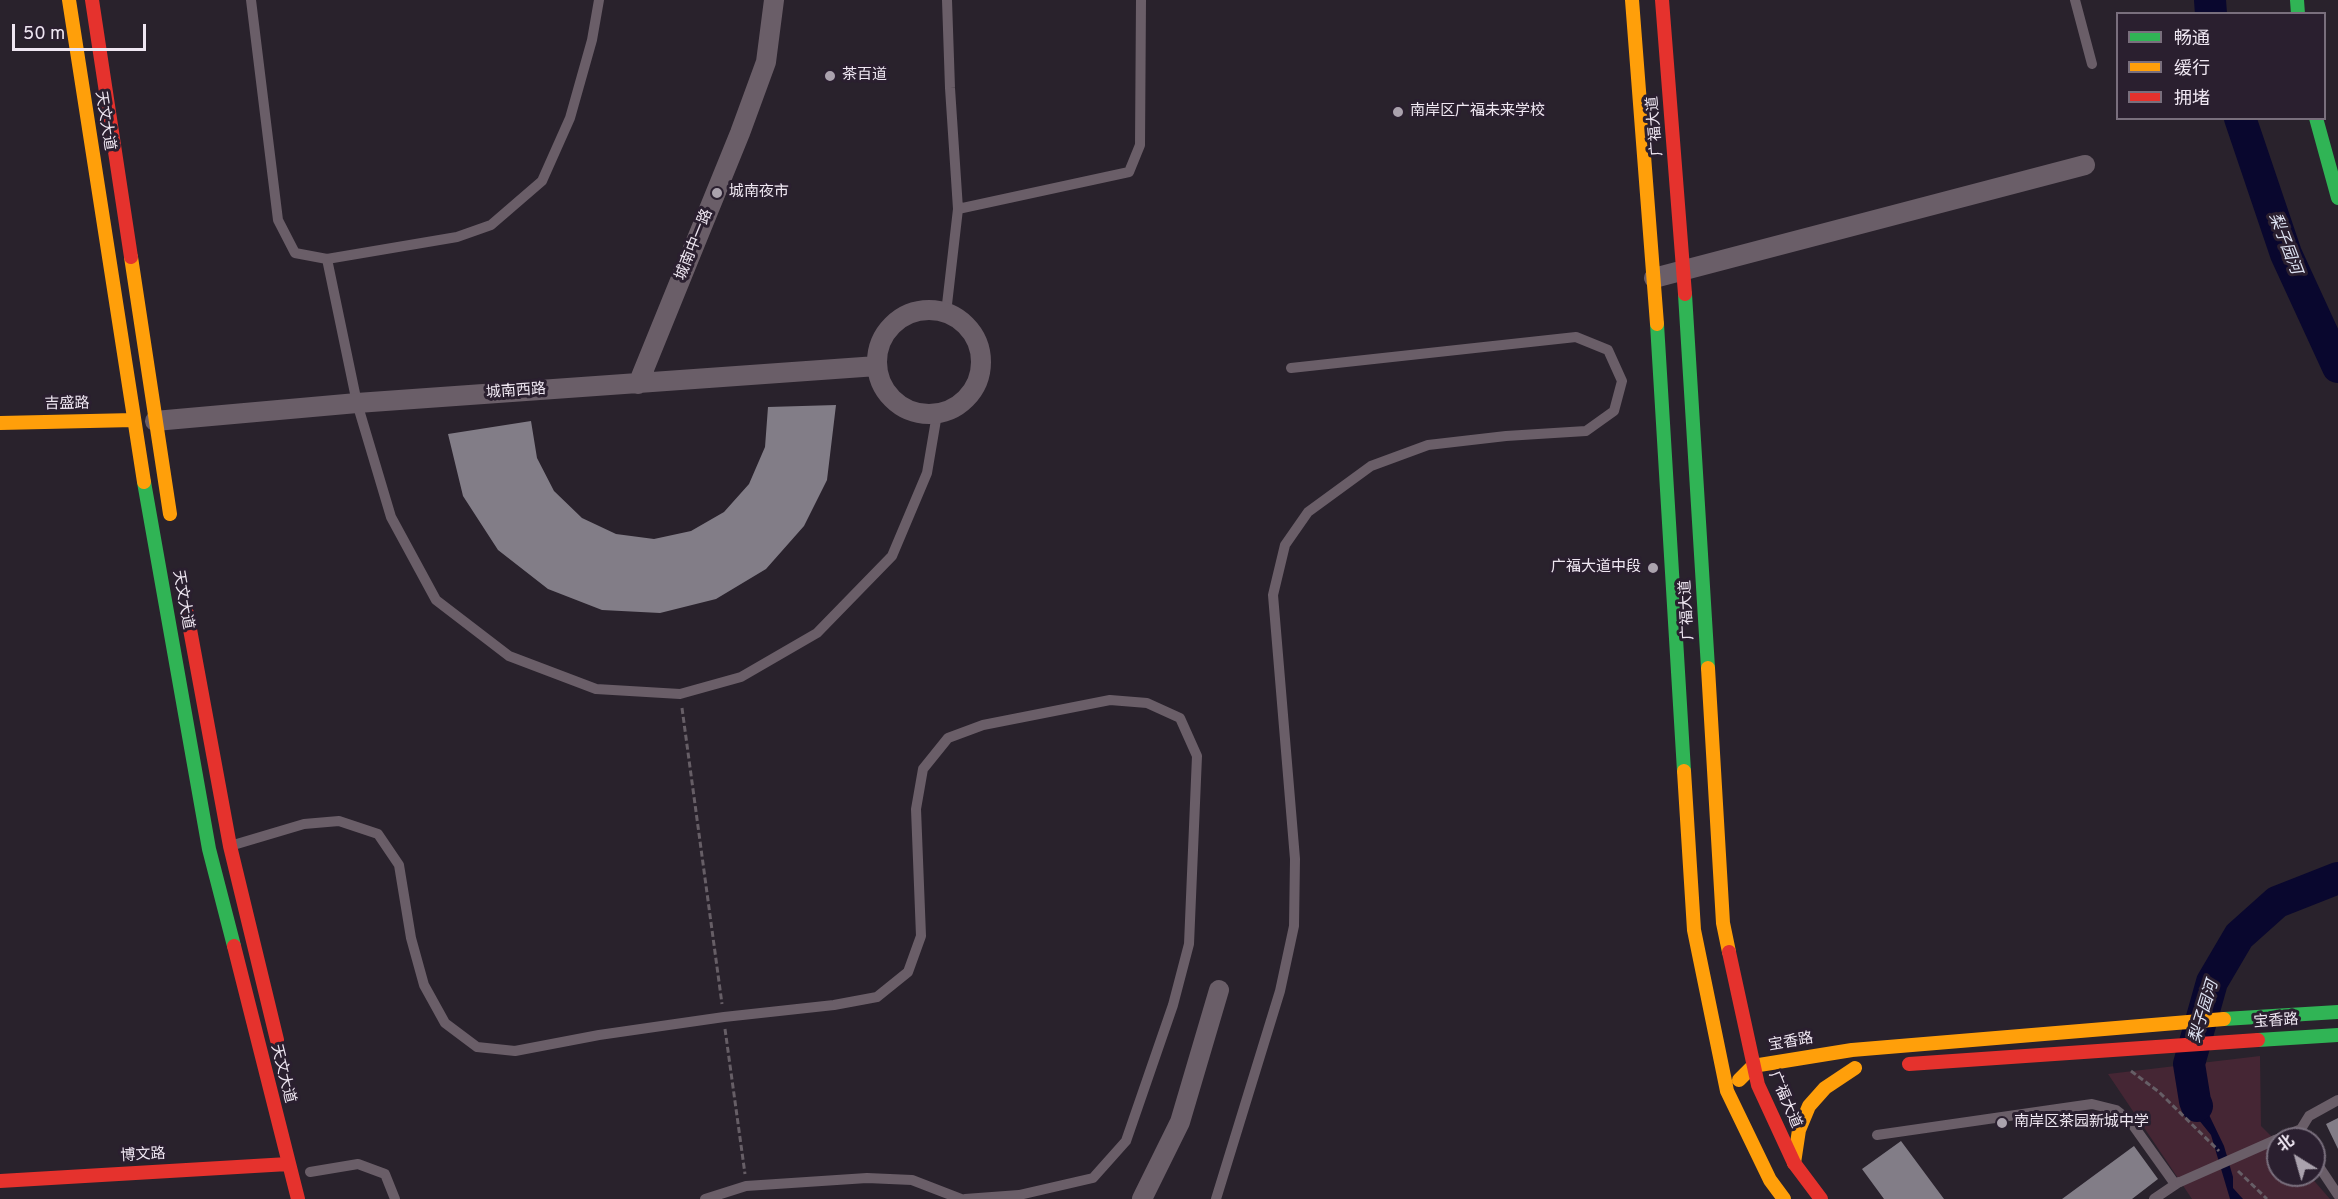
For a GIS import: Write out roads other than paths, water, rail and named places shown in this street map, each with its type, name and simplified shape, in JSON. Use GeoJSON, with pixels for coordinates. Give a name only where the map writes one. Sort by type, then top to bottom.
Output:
{"type":"FeatureCollection","features":[{"type":"Feature","properties":{"kind":"main road","name":"天文大道"},"geometry":{"type":"LineString","coordinates":[[69,0],[134,420],[209,849],[298,1199]]}},
{"type":"Feature","properties":{"kind":"main road","name":"天文大道"},"geometry":{"type":"LineString","coordinates":[[92,0],[173,534]]}},
{"type":"Feature","properties":{"kind":"main road","name":"广福大道"},"geometry":{"type":"LineString","coordinates":[[1632,0],[1654,278],[1694,930],[1727,1091],[1770,1180],[1784,1199]]}},
{"type":"Feature","properties":{"kind":"main road","name":"广福大道"},"geometry":{"type":"LineString","coordinates":[[1662,0],[1684,270],[1723,923],[1758,1085],[1794,1163],[1821,1199]]}},
{"type":"Feature","properties":{"kind":"main road"},"geometry":{"type":"LineString","coordinates":[[2317,120],[2338,198]]}},
{"type":"Feature","properties":{"kind":"main road","name":"吉盛路"},"geometry":{"type":"LineString","coordinates":[[0,423],[134,420]]}},
{"type":"Feature","properties":{"kind":"main road","name":"天文大道"},"geometry":{"type":"LineString","coordinates":[[186,603],[230,846],[282,1058]]}},
{"type":"Feature","properties":{"kind":"main road","name":"宝香路"},"geometry":{"type":"LineString","coordinates":[[1727,1091],[1753,1066],[1852,1050],[2137,1025],[2338,1012]]}},
{"type":"Feature","properties":{"kind":"main road","name":"宝香路"},"geometry":{"type":"LineString","coordinates":[[1891,1065],[2338,1035]]}},
{"type":"Feature","properties":{"kind":"main road"},"geometry":{"type":"LineString","coordinates":[[1794,1163],[1799,1130],[1809,1106],[1825,1088],[1861,1067],[1824,1073]]}},
{"type":"Feature","properties":{"kind":"main road"},"geometry":{"type":"LineString","coordinates":[[1727,1091],[1775,1082]]}},
{"type":"Feature","properties":{"kind":"main road","name":"博文路"},"geometry":{"type":"LineString","coordinates":[[0,1181],[288,1164]]}},
{"type":"Feature","properties":{"kind":"street","name":"城南中一路"},"geometry":{"type":"LineString","coordinates":[[638,384],[740,133],[766,62],[774,0]]}},
{"type":"Feature","properties":{"kind":"street"},"geometry":{"type":"LineString","coordinates":[[1654,278],[2085,165]]}},
{"type":"Feature","properties":{"kind":"street"},"geometry":{"type":"LineString","coordinates":[[929,310],[946,312],[961,320],[972,333],[980,348],[982,366],[977,383],[968,398],[954,409],[937,414],[920,414],[903,408],[889,397],[880,382],[876,366],[878,349],[885,333],[897,321],[912,313],[929,310]]}},
{"type":"Feature","properties":{"kind":"street","name":"城南西路"},"geometry":{"type":"LineString","coordinates":[[155,421],[357,403],[876,366]]}},
{"type":"Feature","properties":{"kind":"street"},"geometry":{"type":"LineString","coordinates":[[1142,1199],[1180,1122],[1219,990]]}},
{"type":"Feature","properties":{"kind":"lane"},"geometry":{"type":"LineString","coordinates":[[250,0],[278,220],[295,253],[327,259],[457,237],[491,225],[542,181],[570,118],[592,40],[599,0]]}},
{"type":"Feature","properties":{"kind":"lane"},"geometry":{"type":"LineString","coordinates":[[946,312],[958,209],[947,0]]}},
{"type":"Feature","properties":{"kind":"lane"},"geometry":{"type":"LineString","coordinates":[[958,209],[1129,172],[1140,146],[1141,0]]}},
{"type":"Feature","properties":{"kind":"lane"},"geometry":{"type":"LineString","coordinates":[[2075,0],[2092,64]]}},
{"type":"Feature","properties":{"kind":"lane"},"geometry":{"type":"LineString","coordinates":[[327,259],[357,403],[391,517],[436,600],[509,656],[596,689],[680,694],[741,677],[817,633],[892,556],[927,473],[937,414]]}},
{"type":"Feature","properties":{"kind":"lane"},"geometry":{"type":"LineString","coordinates":[[1216,1199],[1280,991],[1294,926],[1295,859],[1273,595],[1285,545],[1308,512],[1371,466],[1428,445],[1506,436],[1586,431],[1614,411],[1622,381],[1608,351],[1576,337],[1291,368]]}},
{"type":"Feature","properties":{"kind":"lane"},"geometry":{"type":"LineString","coordinates":[[230,846],[304,824],[339,821],[378,834],[399,865],[411,938],[424,985],[445,1023],[477,1047],[515,1051],[600,1035],[724,1017],[834,1005],[877,997],[908,972],[921,936],[916,809],[923,769],[948,738],[983,725],[1110,700],[1147,703],[1180,718],[1197,756],[1189,944],[1173,1005],[1126,1141],[1093,1178],[1019,1195],[963,1199],[912,1180],[867,1178],[746,1186],[705,1199]]}},
{"type":"Feature","properties":{"kind":"lane"},"geometry":{"type":"LineString","coordinates":[[2305,1127],[2309,1116],[2338,1100]]}},
{"type":"Feature","properties":{"kind":"lane"},"geometry":{"type":"LineString","coordinates":[[1877,1135],[2092,1104],[2116,1110],[2130,1121],[2177,1183]]}},
{"type":"Feature","properties":{"kind":"lane"},"geometry":{"type":"LineString","coordinates":[[2154,1199],[2177,1183],[2266,1144]]}},
{"type":"Feature","properties":{"kind":"lane"},"geometry":{"type":"LineString","coordinates":[[310,1172],[358,1164],[385,1174],[394,1199]]}},
{"type":"Feature","properties":{"kind":"lane"},"geometry":{"type":"LineString","coordinates":[[2326,1178],[2338,1195]]}},
{"type":"Feature","properties":{"kind":"waterway","name":"梨子园河"},"geometry":{"type":"LineString","coordinates":[[2210,0],[2211,12]]}},
{"type":"Feature","properties":{"kind":"waterway","name":"梨子园河"},"geometry":{"type":"LineString","coordinates":[[2241,120],[2286,254],[2338,367]]}},
{"type":"Feature","properties":{"kind":"waterway","name":"梨子园河"},"geometry":{"type":"LineString","coordinates":[[2197,1106],[2189,1064],[2212,982],[2239,936],[2277,902],[2338,878]]}},
{"type":"Feature","properties":{"kind":"place","name":"茶百道"},"geometry":{"type":"Point","coordinates":[830,76]}},
{"type":"Feature","properties":{"kind":"place","name":"南岸区广福未来学校"},"geometry":{"type":"Point","coordinates":[1398,112]}},
{"type":"Feature","properties":{"kind":"place","name":"城南夜市"},"geometry":{"type":"Point","coordinates":[717,193]}},
{"type":"Feature","properties":{"kind":"place","name":"广福大道中段"},"geometry":{"type":"Point","coordinates":[1653,568]}},
{"type":"Feature","properties":{"kind":"place","name":"南岸区茶园新城中学"},"geometry":{"type":"Point","coordinates":[2002,1123]}}]}
